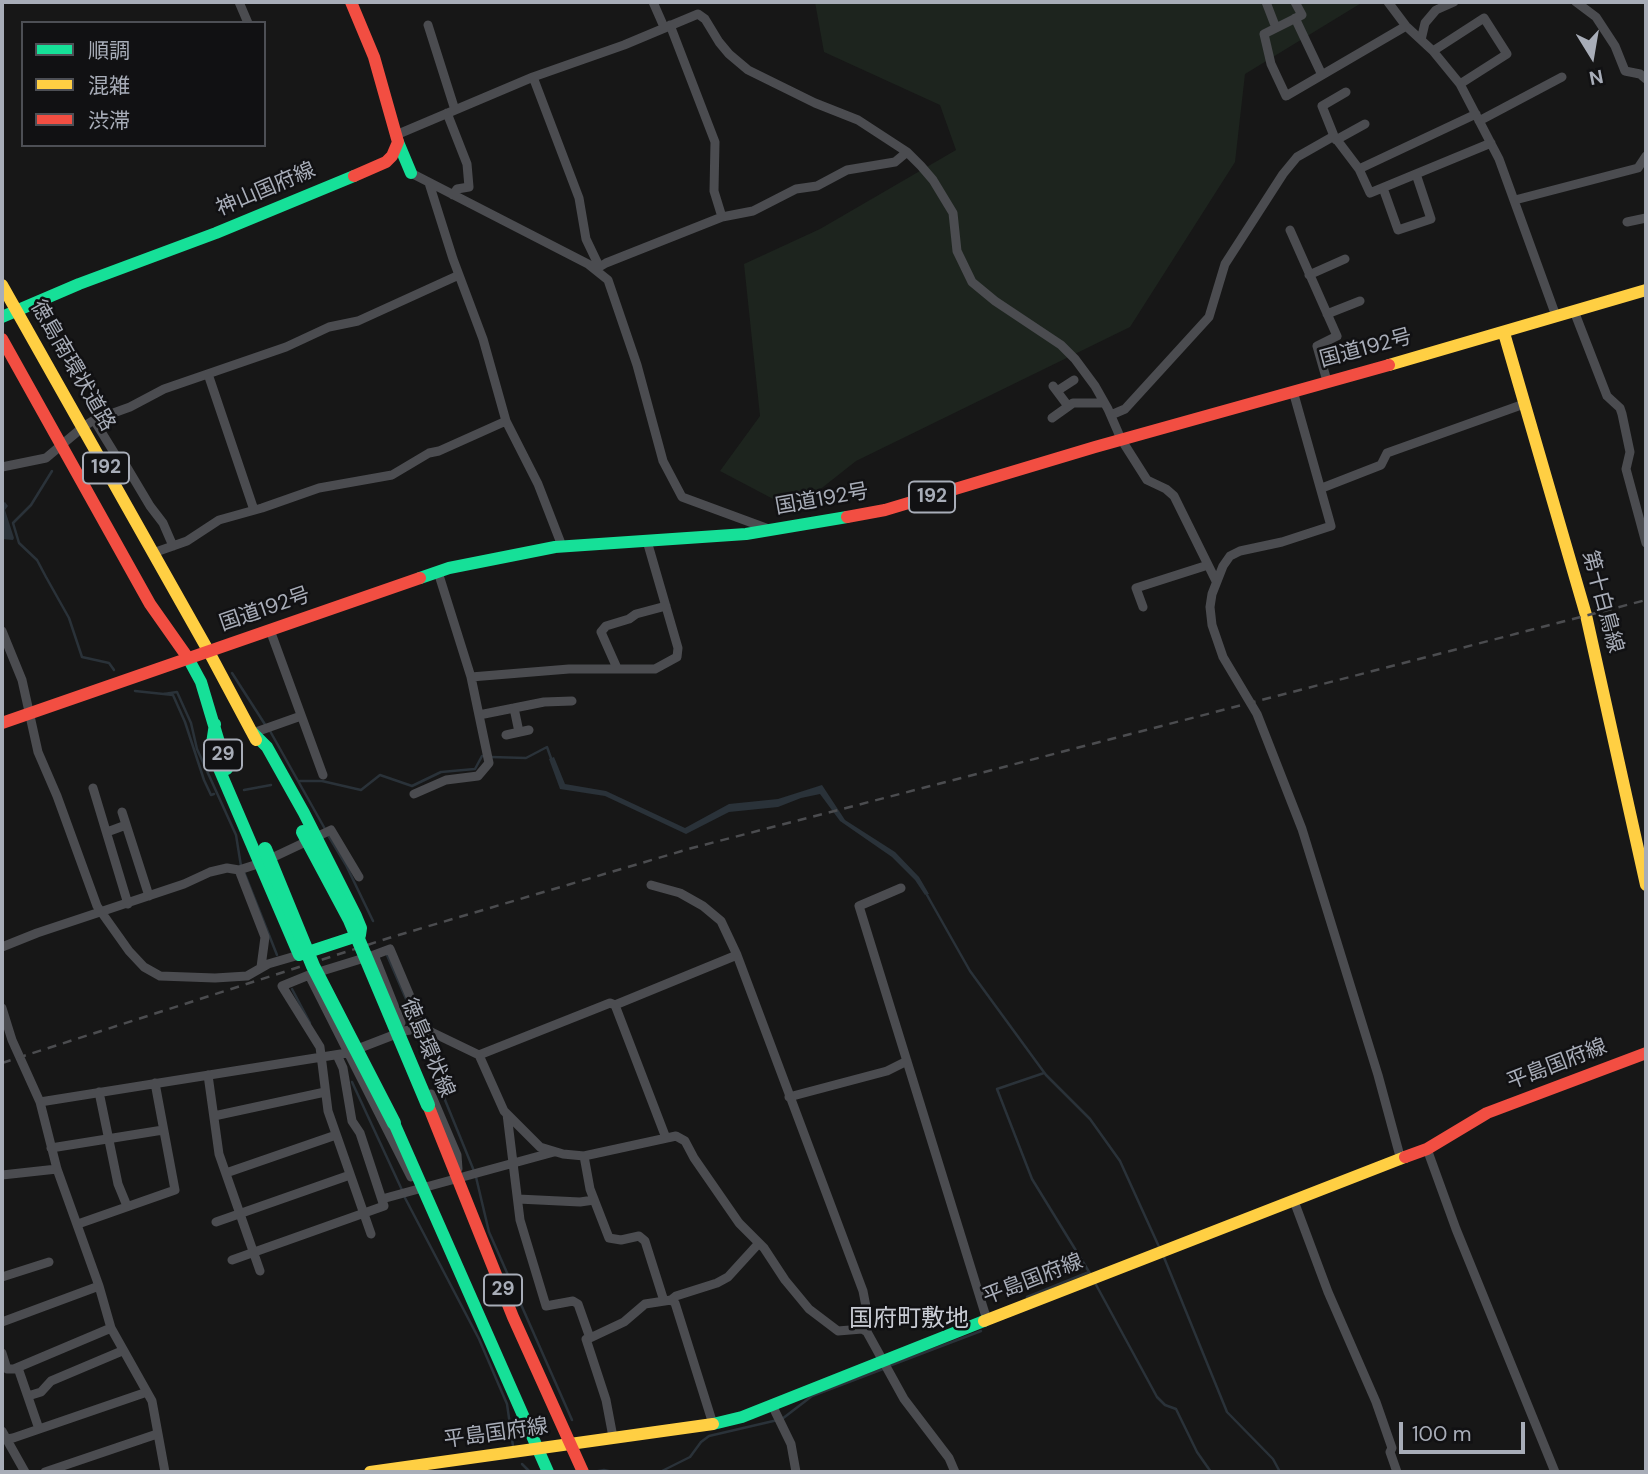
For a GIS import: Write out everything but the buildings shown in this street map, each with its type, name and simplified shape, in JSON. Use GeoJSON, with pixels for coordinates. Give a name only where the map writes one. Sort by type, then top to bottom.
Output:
{"type":"FeatureCollection","features":[{"type":"Feature","properties":{"kind":"main road"},"geometry":{"type":"LineString","coordinates":[[351,2],[374,57],[397,139],[411,173]]}},
{"type":"Feature","properties":{"kind":"main road"},"geometry":{"type":"LineString","coordinates":[[397,139],[393,156],[386,162],[411,173]]}},
{"type":"Feature","properties":{"kind":"main road","name":"神山国府線"},"geometry":{"type":"LineString","coordinates":[[2,317],[79,284],[216,233],[386,162]]}},
{"type":"Feature","properties":{"kind":"main road","name":"徳島南環状道路"},"geometry":{"type":"LineString","coordinates":[[2,285],[88,423],[153,552],[209,652]]}},
{"type":"Feature","properties":{"kind":"main road","name":"国道192号"},"geometry":{"type":"LineString","coordinates":[[2,723],[438,572],[562,546],[746,534],[885,510],[1121,439],[1504,333],[1646,290]]}},
{"type":"Feature","properties":{"kind":"main road","name":"第十白鳥線"},"geometry":{"type":"LineString","coordinates":[[1504,333],[1586,615],[1646,885]]}},
{"type":"Feature","properties":{"kind":"main road","name":"192"},"geometry":{"type":"LineString","coordinates":[[2,339],[150,604],[188,658]]}},
{"type":"Feature","properties":{"kind":"main road","name":"徳島環状線"},"geometry":{"type":"LineString","coordinates":[[209,652],[263,730],[318,833],[350,920],[428,1105],[469,1174],[513,1317],[583,1472]]}},
{"type":"Feature","properties":{"kind":"main road","name":"29"},"geometry":{"type":"LineString","coordinates":[[188,658],[201,682],[229,775],[263,856],[313,966],[394,1123],[548,1472]]}},
{"type":"Feature","properties":{"kind":"main road"},"geometry":{"type":"LineString","coordinates":[[263,856],[299,955],[360,935],[361,928],[318,833]]}},
{"type":"Feature","properties":{"kind":"main road","name":"平島国府線"},"geometry":{"type":"LineString","coordinates":[[370,1472],[777,1415],[987,1320],[1401,1160],[1427,1149],[1487,1113],[1646,1053]]}},
{"type":"Feature","properties":{"kind":"street"},"geometry":{"type":"LineString","coordinates":[[239,2],[247,21]]}},
{"type":"Feature","properties":{"kind":"street"},"geometry":{"type":"LineString","coordinates":[[653,2],[667,26],[715,142],[714,191],[722,217]]}},
{"type":"Feature","properties":{"kind":"street"},"geometry":{"type":"LineString","coordinates":[[1266,2],[1276,28]]}},
{"type":"Feature","properties":{"kind":"street"},"geometry":{"type":"LineString","coordinates":[[1295,2],[1302,15],[1264,34],[1271,64],[1286,96],[1406,26]]}},
{"type":"Feature","properties":{"kind":"street"},"geometry":{"type":"LineString","coordinates":[[1388,2],[1406,26],[1433,51],[1460,84],[1491,144],[1515,200],[1556,316]]}},
{"type":"Feature","properties":{"kind":"street"},"geometry":{"type":"LineString","coordinates":[[1420,40],[1425,23],[1436,10],[1454,2]]}},
{"type":"Feature","properties":{"kind":"street"},"geometry":{"type":"LineString","coordinates":[[1576,2],[1596,17],[1626,71],[1640,74],[1646,79]]}},
{"type":"Feature","properties":{"kind":"street"},"geometry":{"type":"LineString","coordinates":[[397,139],[451,112],[533,77],[624,45],[698,14],[705,19],[719,43],[748,70],[858,120],[906,152],[933,180],[953,213],[957,251],[972,282],[995,301],[1061,345],[1076,359],[1147,480],[1174,496],[1216,581]]}},
{"type":"Feature","properties":{"kind":"street"},"geometry":{"type":"LineString","coordinates":[[1295,18],[1322,75]]}},
{"type":"Feature","properties":{"kind":"street"},"geometry":{"type":"LineString","coordinates":[[1433,51],[1484,18],[1507,54],[1460,84]]}},
{"type":"Feature","properties":{"kind":"street"},"geometry":{"type":"LineString","coordinates":[[428,25],[467,164],[469,187],[457,189],[453,195]]}},
{"type":"Feature","properties":{"kind":"street"},"geometry":{"type":"LineString","coordinates":[[533,77],[579,198],[586,239],[597,262],[596,269]]}},
{"type":"Feature","properties":{"kind":"street"},"geometry":{"type":"LineString","coordinates":[[1359,169],[1477,118],[1562,77]]}},
{"type":"Feature","properties":{"kind":"street"},"geometry":{"type":"LineString","coordinates":[[1346,93],[1322,106],[1335,138],[1359,169],[1370,193],[1491,144]]}},
{"type":"Feature","properties":{"kind":"street"},"geometry":{"type":"LineString","coordinates":[[1111,415],[1125,409],[1209,317],[1224,264],[1297,157],[1365,124]]}},
{"type":"Feature","properties":{"kind":"street"},"geometry":{"type":"LineString","coordinates":[[596,269],[722,217],[753,212],[796,189],[817,186],[847,170],[895,162],[906,152]]}},
{"type":"Feature","properties":{"kind":"street"},"geometry":{"type":"LineString","coordinates":[[1515,200],[1638,168],[1646,156]]}},
{"type":"Feature","properties":{"kind":"street"},"geometry":{"type":"LineString","coordinates":[[411,173],[596,269],[608,279],[637,365],[663,461],[682,497],[771,530]]}},
{"type":"Feature","properties":{"kind":"street"},"geometry":{"type":"LineString","coordinates":[[1383,188],[1398,230],[1431,219],[1416,174]]}},
{"type":"Feature","properties":{"kind":"street"},"geometry":{"type":"LineString","coordinates":[[429,183],[459,275],[484,339],[506,421],[538,484],[562,546]]}},
{"type":"Feature","properties":{"kind":"street"},"geometry":{"type":"LineString","coordinates":[[1627,222],[1646,218]]}},
{"type":"Feature","properties":{"kind":"street"},"geometry":{"type":"LineString","coordinates":[[1290,230],[1337,336],[1317,346],[1327,381]]}},
{"type":"Feature","properties":{"kind":"street"},"geometry":{"type":"LineString","coordinates":[[1309,275],[1345,259]]}},
{"type":"Feature","properties":{"kind":"street"},"geometry":{"type":"LineString","coordinates":[[2,467],[46,458],[88,423],[130,407],[164,389],[286,347],[329,327],[358,321],[459,275]]}},
{"type":"Feature","properties":{"kind":"street"},"geometry":{"type":"LineString","coordinates":[[1327,314],[1360,301]]}},
{"type":"Feature","properties":{"kind":"street"},"geometry":{"type":"LineString","coordinates":[[1574,311],[1607,396],[1620,408],[1622,414],[1630,452],[1626,469],[1646,542]]}},
{"type":"Feature","properties":{"kind":"street"},"geometry":{"type":"LineString","coordinates":[[208,374],[254,510]]}},
{"type":"Feature","properties":{"kind":"street"},"geometry":{"type":"LineString","coordinates":[[1068,406],[1055,388],[1074,380]]}},
{"type":"Feature","properties":{"kind":"street"},"geometry":{"type":"LineString","coordinates":[[1293,391],[1331,526],[1230,556],[1216,581],[1210,607],[1212,625],[1223,657],[1256,714],[1302,829],[1378,1075],[1401,1160]]}},
{"type":"Feature","properties":{"kind":"street"},"geometry":{"type":"LineString","coordinates":[[1052,418],[1073,403],[1104,403]]}},
{"type":"Feature","properties":{"kind":"street"},"geometry":{"type":"LineString","coordinates":[[1322,488],[1381,465],[1387,453],[1524,404]]}},
{"type":"Feature","properties":{"kind":"street"},"geometry":{"type":"LineString","coordinates":[[153,552],[187,541],[219,520],[319,488],[392,475],[429,453],[506,421]]}},
{"type":"Feature","properties":{"kind":"street"},"geometry":{"type":"LineString","coordinates":[[88,423],[118,459],[122,459],[163,523],[173,546]]}},
{"type":"Feature","properties":{"kind":"street"},"geometry":{"type":"LineString","coordinates":[[471,677],[569,669],[655,669],[677,657],[678,648],[647,541]]}},
{"type":"Feature","properties":{"kind":"street"},"geometry":{"type":"LineString","coordinates":[[1143,607],[1136,588],[1208,565]]}},
{"type":"Feature","properties":{"kind":"street"},"geometry":{"type":"LineString","coordinates":[[414,794],[446,779],[478,776],[489,757],[471,677],[438,572]]}},
{"type":"Feature","properties":{"kind":"street"},"geometry":{"type":"LineString","coordinates":[[617,668],[601,632],[606,626],[636,614],[666,606]]}},
{"type":"Feature","properties":{"kind":"street"},"geometry":{"type":"LineString","coordinates":[[270,630],[323,775]]}},
{"type":"Feature","properties":{"kind":"street"},"geometry":{"type":"LineString","coordinates":[[2,631],[22,680],[38,752],[97,906],[129,951],[144,967],[160,975],[215,978],[247,976],[261,967],[299,955]]}},
{"type":"Feature","properties":{"kind":"street"},"geometry":{"type":"LineString","coordinates":[[479,715],[544,702],[572,701]]}},
{"type":"Feature","properties":{"kind":"street"},"geometry":{"type":"LineString","coordinates":[[506,735],[524,731],[514,708]]}},
{"type":"Feature","properties":{"kind":"street"},"geometry":{"type":"LineString","coordinates":[[263,730],[301,716]]}},
{"type":"Feature","properties":{"kind":"street"},"geometry":{"type":"LineString","coordinates":[[93,788],[128,904]]}},
{"type":"Feature","properties":{"kind":"street"},"geometry":{"type":"LineString","coordinates":[[122,812],[149,896]]}},
{"type":"Feature","properties":{"kind":"street"},"geometry":{"type":"LineString","coordinates":[[107,832],[126,825]]}},
{"type":"Feature","properties":{"kind":"street"},"geometry":{"type":"LineString","coordinates":[[2,947],[128,904],[210,872],[227,868],[242,869],[263,856],[331,830],[359,877]]}},
{"type":"Feature","properties":{"kind":"street"},"geometry":{"type":"LineString","coordinates":[[242,869],[265,937],[261,967]]}},
{"type":"Feature","properties":{"kind":"street"},"geometry":{"type":"LineString","coordinates":[[651,885],[680,893],[703,906],[721,921],[737,955],[863,1291],[868,1317],[867,1332],[904,1399],[949,1458],[955,1472]]}},
{"type":"Feature","properties":{"kind":"street"},"geometry":{"type":"LineString","coordinates":[[901,888],[859,905],[987,1320]]}},
{"type":"Feature","properties":{"kind":"street"},"geometry":{"type":"LineString","coordinates":[[371,1234],[328,1111],[317,1040],[309,1033],[282,986],[390,949],[417,1013],[419,1027]]}},
{"type":"Feature","properties":{"kind":"street"},"geometry":{"type":"LineString","coordinates":[[374,955],[457,1155],[469,1174]]}},
{"type":"Feature","properties":{"kind":"street"},"geometry":{"type":"LineString","coordinates":[[480,1055],[610,1003],[615,1005],[737,955]]}},
{"type":"Feature","properties":{"kind":"street"},"geometry":{"type":"LineString","coordinates":[[309,975],[342,1054],[413,1180],[421,1189]]}},
{"type":"Feature","properties":{"kind":"street"},"geometry":{"type":"LineString","coordinates":[[615,1005],[666,1138]]}},
{"type":"Feature","properties":{"kind":"street"},"geometry":{"type":"LineString","coordinates":[[2,1008],[7,1042],[40,1102],[57,1169],[78,1224],[111,1328],[152,1401],[165,1472]]}},
{"type":"Feature","properties":{"kind":"street"},"geometry":{"type":"LineString","coordinates":[[40,1102],[342,1054],[419,1027],[480,1055],[507,1114],[520,1220],[546,1306],[573,1301],[578,1304],[590,1338]]}},
{"type":"Feature","properties":{"kind":"street"},"geometry":{"type":"LineString","coordinates":[[232,1260],[384,1206],[360,1133],[352,1121],[342,1054]]}},
{"type":"Feature","properties":{"kind":"street"},"geometry":{"type":"LineString","coordinates":[[789,1097],[887,1071],[907,1061]]}},
{"type":"Feature","properties":{"kind":"street"},"geometry":{"type":"LineString","coordinates":[[208,1075],[219,1154],[260,1271]]}},
{"type":"Feature","properties":{"kind":"street"},"geometry":{"type":"LineString","coordinates":[[78,1224],[175,1190],[155,1083]]}},
{"type":"Feature","properties":{"kind":"street"},"geometry":{"type":"LineString","coordinates":[[214,1116],[325,1091]]}},
{"type":"Feature","properties":{"kind":"street"},"geometry":{"type":"LineString","coordinates":[[99,1092],[118,1184],[127,1206]]}},
{"type":"Feature","properties":{"kind":"street"},"geometry":{"type":"LineString","coordinates":[[507,1114],[540,1147],[555,1152],[584,1156],[676,1136],[685,1141],[739,1223],[759,1243],[801,1300],[838,1331],[862,1329],[867,1332]]}},
{"type":"Feature","properties":{"kind":"street"},"geometry":{"type":"LineString","coordinates":[[51,1148],[163,1129]]}},
{"type":"Feature","properties":{"kind":"street"},"geometry":{"type":"LineString","coordinates":[[226,1173],[336,1136]]}},
{"type":"Feature","properties":{"kind":"street"},"geometry":{"type":"LineString","coordinates":[[1427,1149],[1456,1229],[1555,1472]]}},
{"type":"Feature","properties":{"kind":"street"},"geometry":{"type":"LineString","coordinates":[[382,1199],[555,1152]]}},
{"type":"Feature","properties":{"kind":"street"},"geometry":{"type":"LineString","coordinates":[[584,1156],[594,1200],[609,1238],[621,1241],[639,1237],[645,1241],[668,1300],[675,1303],[713,1424]]}},
{"type":"Feature","properties":{"kind":"street"},"geometry":{"type":"LineString","coordinates":[[2,1175],[57,1169]]}},
{"type":"Feature","properties":{"kind":"street"},"geometry":{"type":"LineString","coordinates":[[216,1222],[350,1175]]}},
{"type":"Feature","properties":{"kind":"street"},"geometry":{"type":"LineString","coordinates":[[518,1199],[580,1202],[594,1200]]}},
{"type":"Feature","properties":{"kind":"street"},"geometry":{"type":"LineString","coordinates":[[1294,1201],[1328,1292],[1376,1402],[1392,1448],[1390,1452],[1397,1472]]}},
{"type":"Feature","properties":{"kind":"street"},"geometry":{"type":"LineString","coordinates":[[613,1437],[606,1400],[586,1339],[624,1322],[645,1304],[668,1300],[717,1283],[727,1277],[759,1243]]}},
{"type":"Feature","properties":{"kind":"street"},"geometry":{"type":"LineString","coordinates":[[2,1277],[49,1262]]}},
{"type":"Feature","properties":{"kind":"street"},"geometry":{"type":"LineString","coordinates":[[2,1322],[99,1286]]}},
{"type":"Feature","properties":{"kind":"street"},"geometry":{"type":"LineString","coordinates":[[2,1353],[7,1368],[18,1368],[111,1328]]}},
{"type":"Feature","properties":{"kind":"street"},"geometry":{"type":"LineString","coordinates":[[28,1396],[41,1392],[51,1381],[122,1350]]}},
{"type":"Feature","properties":{"kind":"street"},"geometry":{"type":"LineString","coordinates":[[18,1368],[39,1429]]}},
{"type":"Feature","properties":{"kind":"street"},"geometry":{"type":"LineString","coordinates":[[25,1472],[3,1437],[39,1429],[148,1392]]}},
{"type":"Feature","properties":{"kind":"street"},"geometry":{"type":"LineString","coordinates":[[777,1415],[790,1444],[796,1472]]}},
{"type":"Feature","properties":{"kind":"street"},"geometry":{"type":"LineString","coordinates":[[45,1472],[157,1434]]}},
{"type":"Feature","properties":{"kind":"shaded area"},"geometry":{"type":"Polygon","coordinates":[[[815,2],[1363,2],[1245,74],[1235,162],[1130,327],[856,461],[794,510],[720,471],[760,416],[744,264],[820,229],[956,150],[940,105],[824,52],[815,2]]]}},
{"type":"Feature","properties":{"kind":"shaded area"},"geometry":{"type":"Polygon","coordinates":[[[5,502],[8,506],[5,510],[13,540],[2,539],[2,504],[5,502]]]}},
{"type":"Feature","properties":{"kind":"shaded area"},"geometry":{"type":"Polygon","coordinates":[[[554,757],[565,784],[606,791],[685,828],[729,804],[778,799],[822,785],[845,820],[895,852],[919,877],[929,894],[925,895],[915,880],[892,857],[840,821],[820,794],[778,807],[729,812],[686,834],[605,796],[560,789],[549,759],[554,757]]]}},
{"type":"Feature","properties":{"kind":"waterway"},"geometry":{"type":"LineString","coordinates":[[52,471],[31,505],[13,523],[19,543],[37,560],[69,618],[82,657],[109,663],[114,670]]}},
{"type":"Feature","properties":{"kind":"waterway"},"geometry":{"type":"LineString","coordinates":[[232,673],[266,726]]}},
{"type":"Feature","properties":{"kind":"waterway"},"geometry":{"type":"LineString","coordinates":[[135,691],[173,695],[204,780],[211,795],[214,794]]}},
{"type":"Feature","properties":{"kind":"waterway"},"geometry":{"type":"LineString","coordinates":[[164,694],[177,692],[191,723],[197,749],[236,835],[241,866]]}},
{"type":"Feature","properties":{"kind":"waterway"},"geometry":{"type":"LineString","coordinates":[[270,731],[325,829]]}},
{"type":"Feature","properties":{"kind":"waterway"},"geometry":{"type":"LineString","coordinates":[[491,757],[526,758],[547,747],[552,761]]}},
{"type":"Feature","properties":{"kind":"waterway"},"geometry":{"type":"LineString","coordinates":[[300,781],[322,781],[361,790],[380,775],[412,786],[441,772],[475,769],[484,756]]}},
{"type":"Feature","properties":{"kind":"waterway"},"geometry":{"type":"LineString","coordinates":[[244,790],[271,785]]}},
{"type":"Feature","properties":{"kind":"waterway"},"geometry":{"type":"LineString","coordinates":[[328,835],[373,921]]}},
{"type":"Feature","properties":{"kind":"waterway"},"geometry":{"type":"LineString","coordinates":[[244,872],[277,955]]}},
{"type":"Feature","properties":{"kind":"waterway"},"geometry":{"type":"LineString","coordinates":[[927,895],[970,971],[1046,1075],[1090,1119],[1120,1161],[1160,1249]]}},
{"type":"Feature","properties":{"kind":"waterway"},"geometry":{"type":"LineString","coordinates":[[387,955],[413,1015]]}},
{"type":"Feature","properties":{"kind":"waterway"},"geometry":{"type":"LineString","coordinates":[[292,989],[310,1023]]}},
{"type":"Feature","properties":{"kind":"waterway"},"geometry":{"type":"LineString","coordinates":[[420,1034],[474,1171]]}},
{"type":"Feature","properties":{"kind":"waterway"},"geometry":{"type":"LineString","coordinates":[[1044,1073],[997,1089],[1032,1179],[1091,1275]]}},
{"type":"Feature","properties":{"kind":"waterway"},"geometry":{"type":"LineString","coordinates":[[352,1082],[402,1190]]}},
{"type":"Feature","properties":{"kind":"waterway"},"geometry":{"type":"LineString","coordinates":[[476,1177],[489,1232],[572,1420]]}},
{"type":"Feature","properties":{"kind":"waterway"},"geometry":{"type":"LineString","coordinates":[[404,1196],[479,1339],[507,1404],[513,1446]]}},
{"type":"Feature","properties":{"kind":"waterway"},"geometry":{"type":"LineString","coordinates":[[1163,1255],[1227,1412],[1273,1459],[1280,1472]]}},
{"type":"Feature","properties":{"kind":"waterway"},"geometry":{"type":"LineString","coordinates":[[1027,1297],[1089,1272]]}},
{"type":"Feature","properties":{"kind":"waterway"},"geometry":{"type":"LineString","coordinates":[[1094,1281],[1157,1397],[1165,1405],[1176,1409],[1197,1452],[1211,1472]]}},
{"type":"Feature","properties":{"kind":"waterway"},"geometry":{"type":"LineString","coordinates":[[889,1366],[981,1331]]}},
{"type":"Feature","properties":{"kind":"waterway"},"geometry":{"type":"LineString","coordinates":[[660,1472],[690,1457],[709,1436],[782,1419],[812,1396],[883,1369]]}},
{"type":"Feature","properties":{"kind":"waterway"},"geometry":{"type":"LineString","coordinates":[[522,1464],[530,1472]]}},
{"type":"Feature","properties":{"kind":"waterway"},"geometry":{"type":"LineString","coordinates":[[593,1472],[613,1472]]}},
{"type":"Feature","properties":{"kind":"railway"},"geometry":{"type":"LineString","coordinates":[[2,1063],[392,937],[692,848],[1646,600]]}},
{"type":"Feature","properties":{"kind":"traffic: fast"},"geometry":{"type":"LineString","coordinates":[[398,142],[411,173]]}},
{"type":"Feature","properties":{"kind":"traffic: fast"},"geometry":{"type":"LineString","coordinates":[[2,317],[354,176]]}},
{"type":"Feature","properties":{"kind":"traffic: fast"},"geometry":{"type":"LineString","coordinates":[[420,578],[449,568],[555,547],[746,534],[847,517]]}},
{"type":"Feature","properties":{"kind":"traffic: fast"},"geometry":{"type":"LineString","coordinates":[[188,658],[201,682],[227,769]]}},
{"type":"Feature","properties":{"kind":"traffic: fast"},"geometry":{"type":"LineString","coordinates":[[215,724],[211,750],[299,955],[360,935],[361,928],[356,916],[304,813],[267,747],[253,733]]}},
{"type":"Feature","properties":{"kind":"traffic: fast"},"geometry":{"type":"LineString","coordinates":[[303,832],[350,920],[428,1105]]}},
{"type":"Feature","properties":{"kind":"traffic: fast"},"geometry":{"type":"LineString","coordinates":[[265,849],[313,966],[394,1123]]}},
{"type":"Feature","properties":{"kind":"traffic: fast"},"geometry":{"type":"LineString","coordinates":[[394,1123],[548,1472]]}},
{"type":"Feature","properties":{"kind":"traffic: fast"},"geometry":{"type":"LineString","coordinates":[[713,1424],[742,1417],[984,1321]]}},
{"type":"Feature","properties":{"kind":"traffic: slow"},"geometry":{"type":"LineString","coordinates":[[2,285],[209,652]]}},
{"type":"Feature","properties":{"kind":"traffic: slow"},"geometry":{"type":"LineString","coordinates":[[1389,365],[1646,290]]}},
{"type":"Feature","properties":{"kind":"traffic: slow"},"geometry":{"type":"LineString","coordinates":[[1504,333],[1586,615],[1646,885]]}},
{"type":"Feature","properties":{"kind":"traffic: slow"},"geometry":{"type":"LineString","coordinates":[[209,652],[256,740]]}},
{"type":"Feature","properties":{"kind":"traffic: slow"},"geometry":{"type":"LineString","coordinates":[[984,1321],[1405,1157]]}},
{"type":"Feature","properties":{"kind":"traffic: slow"},"geometry":{"type":"LineString","coordinates":[[370,1472],[713,1424]]}},
{"type":"Feature","properties":{"kind":"traffic: jam"},"geometry":{"type":"LineString","coordinates":[[351,2],[374,57],[398,142],[386,162],[354,176]]}},
{"type":"Feature","properties":{"kind":"traffic: jam"},"geometry":{"type":"LineString","coordinates":[[2,339],[150,604],[188,658]]}},
{"type":"Feature","properties":{"kind":"traffic: jam"},"geometry":{"type":"LineString","coordinates":[[847,517],[885,510],[1095,447],[1389,365]]}},
{"type":"Feature","properties":{"kind":"traffic: jam"},"geometry":{"type":"LineString","coordinates":[[2,723],[420,578]]}},
{"type":"Feature","properties":{"kind":"traffic: jam"},"geometry":{"type":"LineString","coordinates":[[1405,1157],[1427,1149],[1487,1113],[1646,1053]]}},
{"type":"Feature","properties":{"kind":"traffic: jam"},"geometry":{"type":"LineString","coordinates":[[428,1105],[513,1317],[583,1472]]}},
{"type":"Feature","properties":{"kind":"district","name":"国府町敷地"},"geometry":{"type":"Point","coordinates":[909,1320]}}]}
